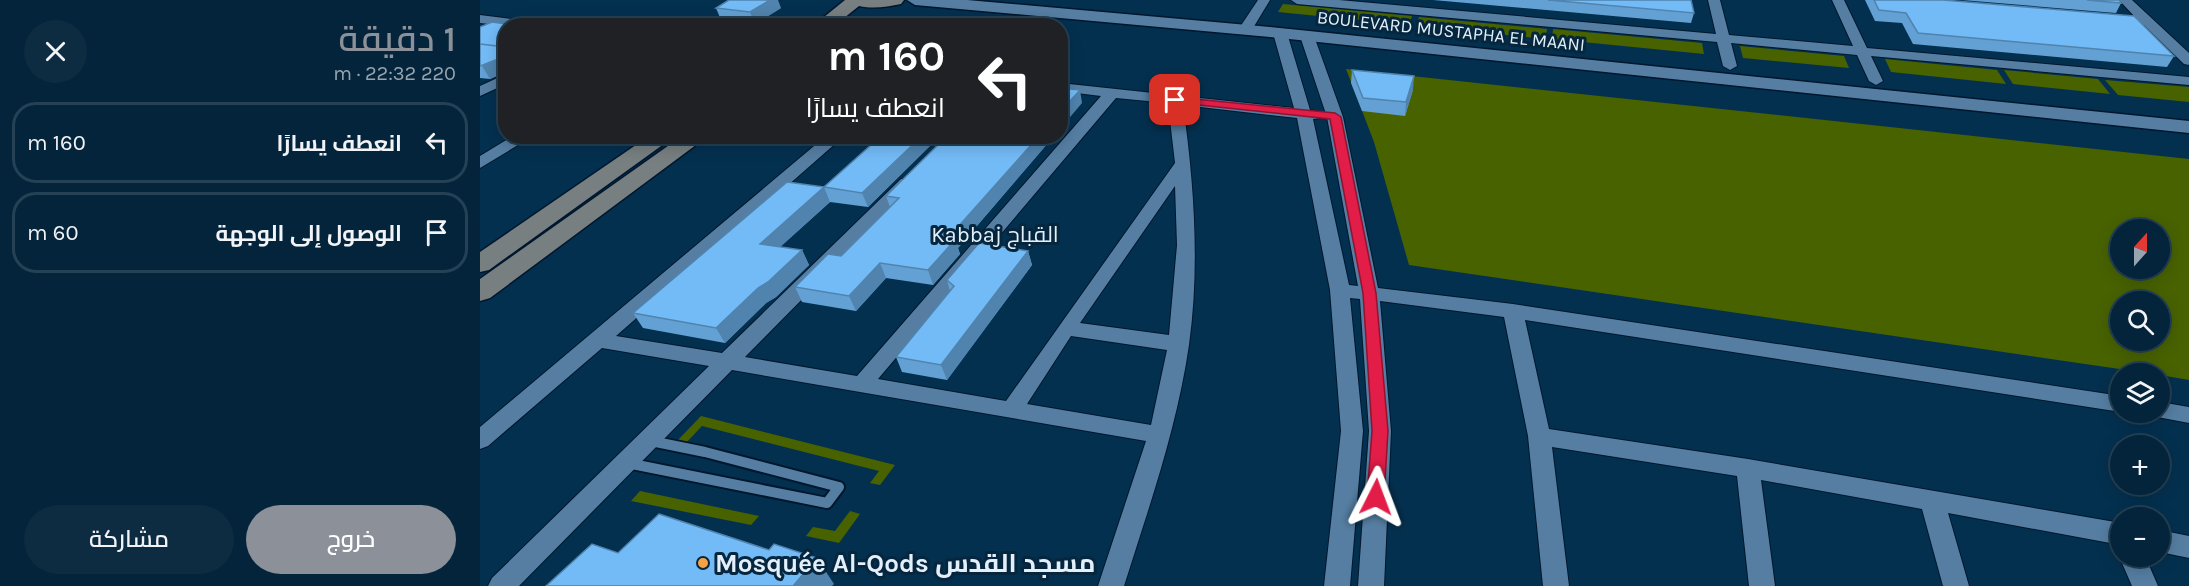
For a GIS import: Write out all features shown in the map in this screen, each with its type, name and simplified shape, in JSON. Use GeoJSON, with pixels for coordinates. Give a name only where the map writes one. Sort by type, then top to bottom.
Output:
{"type":"FeatureCollection","features":[{"type":"Feature","properties":{"kind":"main road"},"geometry":{"type":"LineString","coordinates":[[832,18],[856,0],[889,1]]}},
{"type":"Feature","properties":{"kind":"main road"},"geometry":{"type":"LineString","coordinates":[[863,18],[889,1]]}},
{"type":"Feature","properties":{"kind":"main road"},"geometry":{"type":"LineString","coordinates":[[480,264],[652,144]]}},
{"type":"Feature","properties":{"kind":"main road"},"geometry":{"type":"LineString","coordinates":[[480,292],[686,144]]}},
{"type":"Feature","properties":{"kind":"street","name":"BOULEVARD MUSTAPHA EL MAANI"},"geometry":{"type":"LineString","coordinates":[[915,0],[1075,8],[1731,72]]}},
{"type":"Feature","properties":{"kind":"street","name":"BOULEVARD MUSTAPHA EL MAANI"},"geometry":{"type":"LineString","coordinates":[[1052,0],[1075,8]]}},
{"type":"Feature","properties":{"kind":"street"},"geometry":{"type":"LineString","coordinates":[[1248,25],[1264,0]]}},
{"type":"Feature","properties":{"kind":"street"},"geometry":{"type":"LineString","coordinates":[[1297,0],[2189,81]]}},
{"type":"Feature","properties":{"kind":"street"},"geometry":{"type":"LineString","coordinates":[[1714,0],[1731,72]]}},
{"type":"Feature","properties":{"kind":"street"},"geometry":{"type":"LineString","coordinates":[[1838,0],[1876,81]]}},
{"type":"Feature","properties":{"kind":"street"},"geometry":{"type":"LineString","coordinates":[[2125,0],[2189,61]]}},
{"type":"Feature","properties":{"kind":"street"},"geometry":{"type":"LineString","coordinates":[[2103,18],[2150,22]]}},
{"type":"Feature","properties":{"kind":"street"},"geometry":{"type":"LineString","coordinates":[[480,19],[498,21]]}},
{"type":"Feature","properties":{"kind":"street","name":"BOULEVARD MUSTAPHA EL MAANI"},"geometry":{"type":"LineString","coordinates":[[1248,25],[1280,33],[1307,36],[1731,72]]}},
{"type":"Feature","properties":{"kind":"street"},"geometry":{"type":"LineString","coordinates":[[489,32],[498,27]]}},
{"type":"Feature","properties":{"kind":"street"},"geometry":{"type":"LineString","coordinates":[[1280,33],[1304,115],[1340,290],[1352,431],[1337,586]]}},
{"type":"Feature","properties":{"kind":"street"},"geometry":{"type":"LineString","coordinates":[[1307,36],[1335,117],[1369,293],[1380,431],[1371,586]]}},
{"type":"Feature","properties":{"kind":"street"},"geometry":{"type":"LineString","coordinates":[[1731,72],[1876,81],[2189,113]]}},
{"type":"Feature","properties":{"kind":"street"},"geometry":{"type":"LineString","coordinates":[[1731,72],[2189,126]]}},
{"type":"Feature","properties":{"kind":"street"},"geometry":{"type":"LineString","coordinates":[[480,92],[498,82]]}},
{"type":"Feature","properties":{"kind":"street"},"geometry":{"type":"LineString","coordinates":[[1068,88],[1335,117]]}},
{"type":"Feature","properties":{"kind":"street"},"geometry":{"type":"LineString","coordinates":[[862,384],[1112,93]]}},
{"type":"Feature","properties":{"kind":"street"},"geometry":{"type":"LineString","coordinates":[[1111,586],[1160,435],[1179,344],[1186,245],[1183,163],[1175,100]]}},
{"type":"Feature","properties":{"kind":"street"},"geometry":{"type":"LineString","coordinates":[[480,163],[512,144]]}},
{"type":"Feature","properties":{"kind":"street"},"geometry":{"type":"LineString","coordinates":[[480,440],[827,144]]}},
{"type":"Feature","properties":{"kind":"street"},"geometry":{"type":"LineString","coordinates":[[1012,409],[1066,328],[1183,163]]}},
{"type":"Feature","properties":{"kind":"street"},"geometry":{"type":"LineString","coordinates":[[501,586],[920,170]]}},
{"type":"Feature","properties":{"kind":"street"},"geometry":{"type":"LineString","coordinates":[[1340,290],[1514,311],[2110,402]]}},
{"type":"Feature","properties":{"kind":"street"},"geometry":{"type":"LineString","coordinates":[[1514,311],[1539,436],[1556,586]]}},
{"type":"Feature","properties":{"kind":"street"},"geometry":{"type":"LineString","coordinates":[[1066,328],[1179,344]]}},
{"type":"Feature","properties":{"kind":"street"},"geometry":{"type":"LineString","coordinates":[[599,340],[1160,435]]}},
{"type":"Feature","properties":{"kind":"street"},"geometry":{"type":"LineString","coordinates":[[2170,412],[2189,415]]}},
{"type":"Feature","properties":{"kind":"street"},"geometry":{"type":"LineString","coordinates":[[1539,436],[1748,468],[2110,532]]}},
{"type":"Feature","properties":{"kind":"street"},"geometry":{"type":"LineString","coordinates":[[1748,468],[1762,586]]}},
{"type":"Feature","properties":{"kind":"street"},"geometry":{"type":"LineString","coordinates":[[1932,502],[1956,586]]}},
{"type":"Feature","properties":{"kind":"street"},"geometry":{"type":"LineString","coordinates":[[2170,543],[2189,547]]}},
{"type":"Feature","properties":{"kind":"street"},"geometry":{"type":"LineString","coordinates":[[2137,567],[2145,586]]}},
{"type":"Feature","properties":{"kind":"lane"},"geometry":{"type":"LineString","coordinates":[[626,463],[827,503],[839,487],[705,452],[648,440]]}},
{"type":"Feature","properties":{"kind":"green space"},"geometry":{"type":"Polygon","coordinates":[[[1283,4],[1412,16],[1409,25],[1278,12],[1283,4]]]}},
{"type":"Feature","properties":{"kind":"green space"},"geometry":{"type":"Polygon","coordinates":[[[1419,17],[1547,29],[1546,39],[1416,26],[1419,17]]]}},
{"type":"Feature","properties":{"kind":"green space"},"geometry":{"type":"Polygon","coordinates":[[[1553,29],[1702,43],[1704,54],[1552,39],[1553,29]]]}},
{"type":"Feature","properties":{"kind":"green space"},"geometry":{"type":"Polygon","coordinates":[[[1740,46],[1844,56],[1849,68],[1743,58],[1740,46]]]}},
{"type":"Feature","properties":{"kind":"green space"},"geometry":{"type":"Polygon","coordinates":[[[1885,59],[1997,70],[2006,84],[1891,72],[1885,59]]]}},
{"type":"Feature","properties":{"kind":"green space"},"geometry":{"type":"Polygon","coordinates":[[[1346,69],[2189,159],[2189,380],[2170,377],[2170,363],[2110,363],[2110,368],[1409,265],[1374,142],[1346,69]]]}},
{"type":"Feature","properties":{"kind":"green space"},"geometry":{"type":"Polygon","coordinates":[[[2004,70],[2098,79],[2110,94],[2013,84],[2004,70]]]}},
{"type":"Feature","properties":{"kind":"green space"},"geometry":{"type":"Polygon","coordinates":[[[2105,80],[2189,87],[2189,102],[2118,95],[2105,80]]]}},
{"type":"Feature","properties":{"kind":"green space"},"geometry":{"type":"Polygon","coordinates":[[[701,416],[895,465],[880,485],[870,483],[879,471],[702,426],[686,443],[677,441],[701,416]]]}},
{"type":"Feature","properties":{"kind":"green space"},"geometry":{"type":"Polygon","coordinates":[[[640,491],[759,516],[751,525],[631,501],[640,491]]]}},
{"type":"Feature","properties":{"kind":"green space"},"geometry":{"type":"Polygon","coordinates":[[[850,511],[860,514],[839,543],[806,536],[813,527],[835,531],[850,511]]]}},
{"type":"Feature","properties":{"kind":"building"},"geometry":{"type":"Polygon","coordinates":[[[729,0],[770,0],[750,12],[716,8],[729,0]]]}},
{"type":"Feature","properties":{"kind":"building"},"geometry":{"type":"Polygon","coordinates":[[[1548,0],[1691,0],[1694,13],[1548,0]]]}},
{"type":"Feature","properties":{"kind":"building"},"geometry":{"type":"Polygon","coordinates":[[[1874,0],[1943,0],[2134,16],[2174,56],[1918,33],[1906,13],[1879,10],[1874,0]]]}},
{"type":"Feature","properties":{"kind":"building"},"geometry":{"type":"Polygon","coordinates":[[[2087,0],[2119,0],[2121,3],[2087,0]]]}},
{"type":"Feature","properties":{"kind":"building"},"geometry":{"type":"Polygon","coordinates":[[[492,22],[498,23],[498,59],[480,66],[480,27],[492,22]]]}},
{"type":"Feature","properties":{"kind":"building"},"geometry":{"type":"Polygon","coordinates":[[[1352,70],[1414,76],[1406,102],[1363,98],[1352,70]]]}},
{"type":"Feature","properties":{"kind":"building"},"geometry":{"type":"Polygon","coordinates":[[[1068,89],[1080,90],[1068,103],[1068,89]]]}},
{"type":"Feature","properties":{"kind":"building"},"geometry":{"type":"Polygon","coordinates":[[[872,144],[914,144],[862,193],[824,187],[872,144]]]}},
{"type":"Feature","properties":{"kind":"building"},"geometry":{"type":"Polygon","coordinates":[[[939,144],[1032,144],[948,238],[955,240],[928,270],[880,263],[849,296],[795,287],[828,254],[841,256],[899,198],[886,196],[939,144]]]}},
{"type":"Feature","properties":{"kind":"building"},"geometry":{"type":"Polygon","coordinates":[[[787,182],[824,187],[760,244],[802,250],[716,328],[633,313],[787,182]]]}},
{"type":"Feature","properties":{"kind":"building"},"geometry":{"type":"Polygon","coordinates":[[[979,243],[1028,251],[941,365],[896,357],[954,286],[947,280],[979,243]]]}},
{"type":"Feature","properties":{"kind":"building"},"geometry":{"type":"Polygon","coordinates":[[[659,514],[769,550],[774,544],[817,558],[793,586],[546,586],[592,544],[618,553],[659,514]]]}},
{"type":"Feature","properties":{"kind":"place","name":"Mosquée Al-Qods مسجد القدس"},"geometry":{"type":"Point","coordinates":[703,563]}},
{"type":"Feature","properties":{"kind":"district","name":"Kabbaj القباج"},"geometry":{"type":"Point","coordinates":[995,235]}},
{"type":"Feature","properties":{"kind":"route"},"geometry":{"type":"LineString","coordinates":[[1175,100],[1335,117],[1369,293],[1380,431],[1376,497]]}}]}
